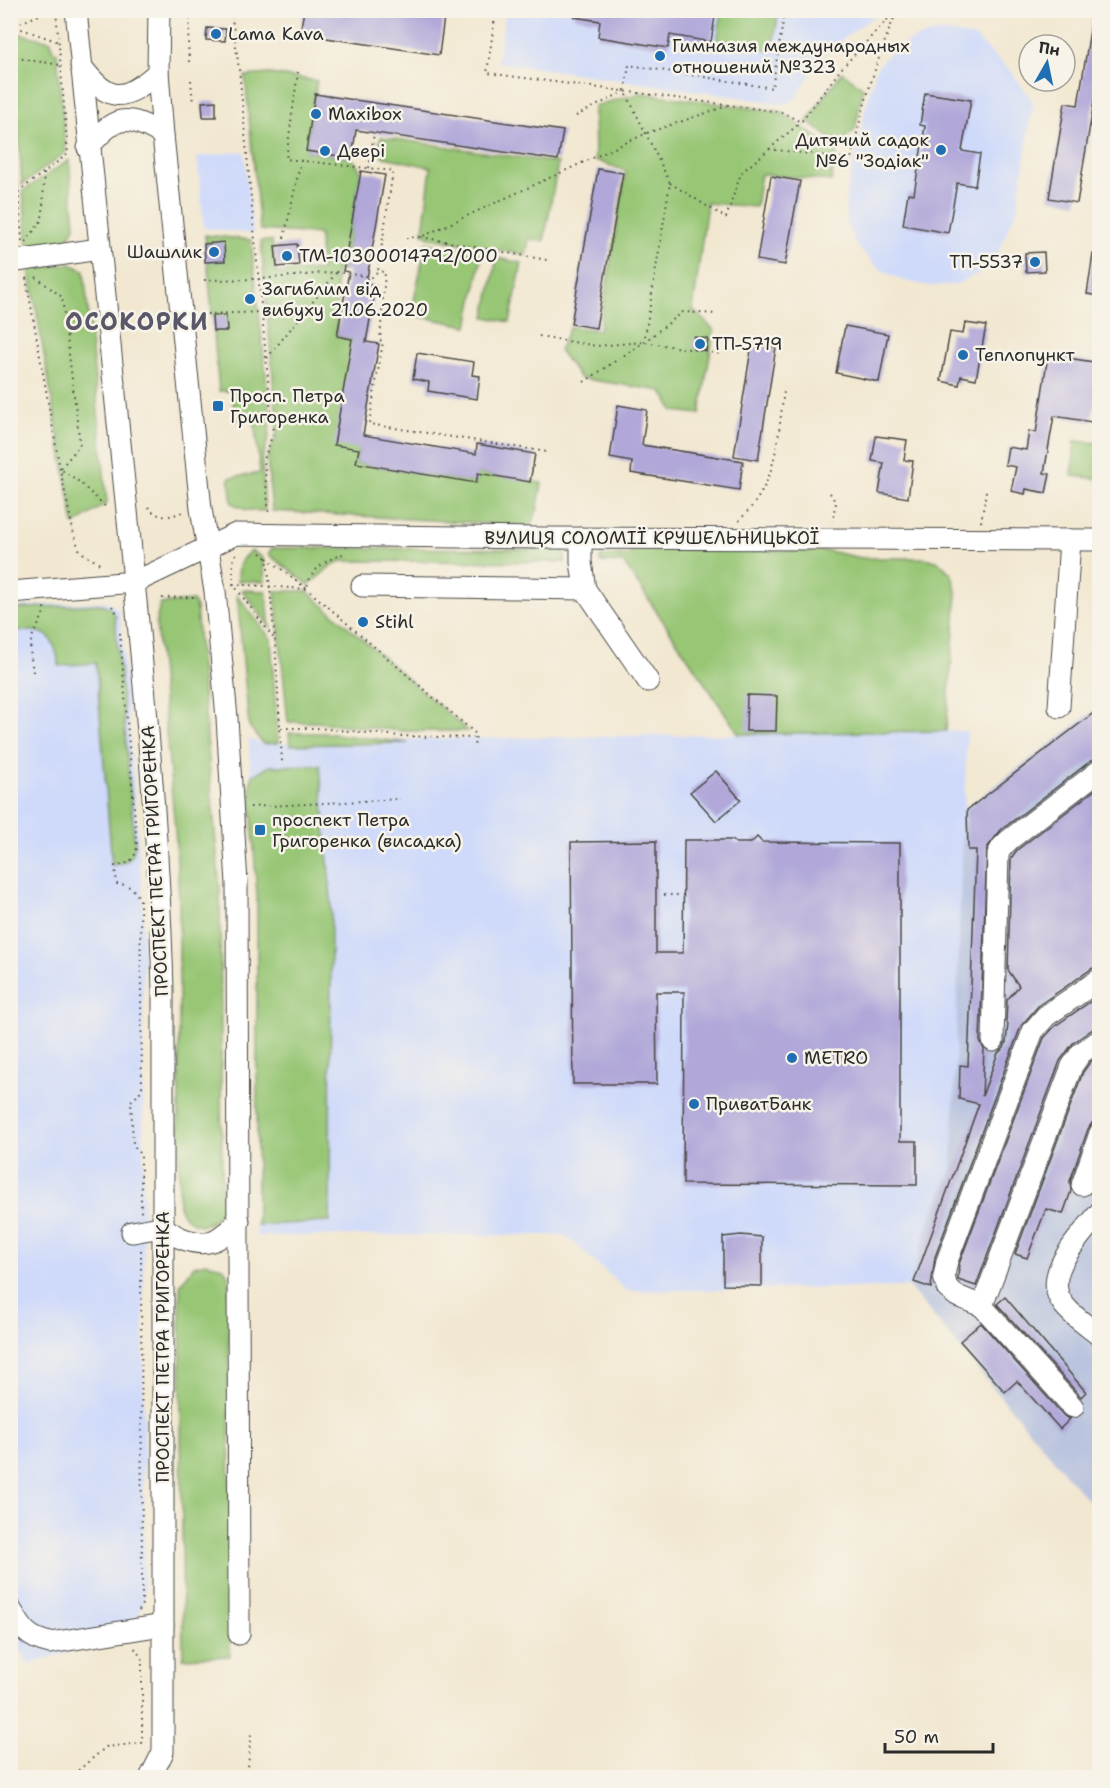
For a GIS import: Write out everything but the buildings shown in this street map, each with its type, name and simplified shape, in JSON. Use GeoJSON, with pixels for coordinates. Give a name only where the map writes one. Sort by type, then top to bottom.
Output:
{"type":"FeatureCollection","features":[{"type":"Feature","properties":{"kind":"street","name":"ПРОСПЕКТ ПЕТРА ГРИГОРЕНКА"},"geometry":{"type":"LineString","coordinates":[[76,10],[71,65],[88,148],[135,582],[161,901],[163,1752],[150,1778]]}},
{"type":"Feature","properties":{"kind":"street"},"geometry":{"type":"LineString","coordinates":[[161,14],[158,72],[163,135],[200,498],[215,591],[237,884],[239,1634]]}},
{"type":"Feature","properties":{"kind":"street"},"geometry":{"type":"LineString","coordinates":[[71,65],[103,91],[117,95],[131,93],[158,72]]}},
{"type":"Feature","properties":{"kind":"street"},"geometry":{"type":"LineString","coordinates":[[88,148],[103,130],[116,121],[127,120],[143,123],[163,135]]}},
{"type":"Feature","properties":{"kind":"street"},"geometry":{"type":"LineString","coordinates":[[19,263],[99,249]]}},
{"type":"Feature","properties":{"kind":"street","name":"ВУЛИЦЯ СОЛОМІЇ КРУШЕЛЬНИЦЬКОЇ"},"geometry":{"type":"LineString","coordinates":[[135,582],[236,534],[1100,540]]}},
{"type":"Feature","properties":{"kind":"street"},"geometry":{"type":"LineString","coordinates":[[581,538],[581,562],[585,589],[648,681]]}},
{"type":"Feature","properties":{"kind":"street"},"geometry":{"type":"LineString","coordinates":[[1059,707],[1070,540]]}},
{"type":"Feature","properties":{"kind":"street"},"geometry":{"type":"LineString","coordinates":[[10,592],[135,582]]}},
{"type":"Feature","properties":{"kind":"street"},"geometry":{"type":"LineString","coordinates":[[362,586],[585,589]]}},
{"type":"Feature","properties":{"kind":"street"},"geometry":{"type":"LineString","coordinates":[[993,1041],[998,854],[1009,840],[1100,770]]}},
{"type":"Feature","properties":{"kind":"street"},"geometry":{"type":"LineString","coordinates":[[1073,1407],[982,1306],[957,1296],[947,1288],[944,1276],[1033,1031],[1046,1016],[1100,979]]}},
{"type":"Feature","properties":{"kind":"street"},"geometry":{"type":"LineString","coordinates":[[982,1306],[1072,1066],[1081,1053],[1100,1040]]}},
{"type":"Feature","properties":{"kind":"street"},"geometry":{"type":"LineString","coordinates":[[1082,1185],[1100,1133]]}},
{"type":"Feature","properties":{"kind":"street"},"geometry":{"type":"LineString","coordinates":[[1100,1212],[1065,1257],[1056,1280],[1056,1292],[1064,1305],[1100,1336]]}},
{"type":"Feature","properties":{"kind":"street"},"geometry":{"type":"LineString","coordinates":[[132,1232],[163,1228],[180,1238],[195,1243],[207,1243],[217,1241],[238,1221]]}},
{"type":"Feature","properties":{"kind":"street"},"geometry":{"type":"LineString","coordinates":[[10,1608],[23,1630],[38,1640],[50,1643],[163,1626]]}},
{"type":"Feature","properties":{"kind":"path"},"geometry":{"type":"LineString","coordinates":[[15,25],[51,10]]}},
{"type":"Feature","properties":{"kind":"path"},"geometry":{"type":"LineString","coordinates":[[17,193],[68,154],[71,65],[59,42],[56,10]]}},
{"type":"Feature","properties":{"kind":"path"},"geometry":{"type":"LineString","coordinates":[[189,62],[191,10]]}},
{"type":"Feature","properties":{"kind":"path"},"geometry":{"type":"LineString","coordinates":[[231,10],[260,279],[273,432],[264,460],[269,515]]}},
{"type":"Feature","properties":{"kind":"path"},"geometry":{"type":"LineString","coordinates":[[496,10],[487,73],[780,112],[801,122]]}},
{"type":"Feature","properties":{"kind":"path"},"geometry":{"type":"LineString","coordinates":[[784,10],[772,88],[629,65],[625,91],[670,183],[726,218],[741,173],[801,122],[841,69],[897,10]]}},
{"type":"Feature","properties":{"kind":"path"},"geometry":{"type":"LineString","coordinates":[[769,149],[851,159],[861,112],[885,38],[897,10]]}},
{"type":"Feature","properties":{"kind":"path"},"geometry":{"type":"LineString","coordinates":[[10,25],[59,42]]}},
{"type":"Feature","properties":{"kind":"path"},"geometry":{"type":"LineString","coordinates":[[10,57],[71,65]]}},
{"type":"Feature","properties":{"kind":"path"},"geometry":{"type":"LineString","coordinates":[[204,280],[260,279],[337,272],[372,277],[378,271],[393,171],[286,159],[298,72]]}},
{"type":"Feature","properties":{"kind":"path"},"geometry":{"type":"LineString","coordinates":[[190,80],[193,104]]}},
{"type":"Feature","properties":{"kind":"path"},"geometry":{"type":"LineString","coordinates":[[10,84],[23,246],[41,221],[44,202],[44,173]]}},
{"type":"Feature","properties":{"kind":"path"},"geometry":{"type":"LineString","coordinates":[[576,116],[625,91]]}},
{"type":"Feature","properties":{"kind":"path"},"geometry":{"type":"LineString","coordinates":[[422,237],[647,133],[730,105]]}},
{"type":"Feature","properties":{"kind":"path"},"geometry":{"type":"LineString","coordinates":[[369,168],[374,133]]}},
{"type":"Feature","properties":{"kind":"path"},"geometry":{"type":"LineString","coordinates":[[284,238],[301,161]]}},
{"type":"Feature","properties":{"kind":"path"},"geometry":{"type":"LineString","coordinates":[[644,342],[670,183]]}},
{"type":"Feature","properties":{"kind":"path"},"geometry":{"type":"LineString","coordinates":[[406,238],[422,237],[547,260]]}},
{"type":"Feature","properties":{"kind":"path"},"geometry":{"type":"LineString","coordinates":[[19,263],[74,535],[84,555],[106,567]]}},
{"type":"Feature","properties":{"kind":"path"},"geometry":{"type":"LineString","coordinates":[[19,263],[62,297],[80,445],[60,469]]}},
{"type":"Feature","properties":{"kind":"path"},"geometry":{"type":"LineString","coordinates":[[378,271],[386,272],[380,340],[383,342],[369,424],[548,452]]}},
{"type":"Feature","properties":{"kind":"path"},"geometry":{"type":"LineString","coordinates":[[267,359],[337,272]]}},
{"type":"Feature","properties":{"kind":"path"},"geometry":{"type":"LineString","coordinates":[[207,314],[262,312]]}},
{"type":"Feature","properties":{"kind":"path"},"geometry":{"type":"LineString","coordinates":[[584,382],[644,342],[683,312],[717,314]]}},
{"type":"Feature","properties":{"kind":"path"},"geometry":{"type":"LineString","coordinates":[[539,336],[596,346],[644,342],[721,354]]}},
{"type":"Feature","properties":{"kind":"path"},"geometry":{"type":"LineString","coordinates":[[735,525],[758,499],[770,471],[778,436],[784,391]]}},
{"type":"Feature","properties":{"kind":"path"},"geometry":{"type":"LineString","coordinates":[[60,469],[77,480],[110,511]]}},
{"type":"Feature","properties":{"kind":"path"},"geometry":{"type":"LineString","coordinates":[[980,526],[986,492],[982,488]]}},
{"type":"Feature","properties":{"kind":"path"},"geometry":{"type":"LineString","coordinates":[[830,493],[836,503],[832,525]]}},
{"type":"Feature","properties":{"kind":"path"},"geometry":{"type":"LineString","coordinates":[[148,507],[160,517],[169,517],[182,512]]}},
{"type":"Feature","properties":{"kind":"path"},"geometry":{"type":"LineString","coordinates":[[256,549],[307,589],[476,734],[474,746]]}},
{"type":"Feature","properties":{"kind":"path"},"geometry":{"type":"LineString","coordinates":[[237,553],[233,561],[233,584],[275,640]]}},
{"type":"Feature","properties":{"kind":"path"},"geometry":{"type":"LineString","coordinates":[[307,589],[307,582],[317,568],[334,557],[345,554]]}},
{"type":"Feature","properties":{"kind":"path"},"geometry":{"type":"LineString","coordinates":[[267,558],[275,640],[282,762]]}},
{"type":"Feature","properties":{"kind":"path"},"geometry":{"type":"LineString","coordinates":[[233,584],[307,589]]}},
{"type":"Feature","properties":{"kind":"path"},"geometry":{"type":"LineString","coordinates":[[162,598],[195,597]]}},
{"type":"Feature","properties":{"kind":"path"},"geometry":{"type":"LineString","coordinates":[[33,672],[30,644],[34,631],[45,614],[44,606]]}},
{"type":"Feature","properties":{"kind":"path"},"geometry":{"type":"LineString","coordinates":[[281,728],[317,728],[401,736],[476,738]]}},
{"type":"Feature","properties":{"kind":"path"},"geometry":{"type":"LineString","coordinates":[[233,808],[400,799]]}},
{"type":"Feature","properties":{"kind":"path"},"geometry":{"type":"LineString","coordinates":[[664,895],[684,895]]}},
{"type":"Feature","properties":{"kind":"path"},"geometry":{"type":"LineString","coordinates":[[247,1778],[251,1733]]}},
{"type":"Feature","properties":{"kind":"shaded area","name":"Гимназия международных отношений №323"},"geometry":{"type":"Polygon","coordinates":[[[506,11],[881,11],[826,51],[794,100],[786,104],[497,62],[506,11]]]}},
{"type":"Feature","properties":{"kind":"shaded area","name":"Дитячий садок №6 \"Зодіак\""},"geometry":{"type":"Polygon","coordinates":[[[942,31],[975,37],[1013,74],[1017,80],[1017,93],[1027,93],[1033,102],[1017,209],[993,263],[954,285],[929,286],[904,281],[878,268],[857,246],[846,223],[846,197],[867,101],[877,67],[893,49],[916,38],[942,31]]]}},
{"type":"Feature","properties":{"kind":"shaded area"},"geometry":{"type":"Polygon","coordinates":[[[244,151],[253,234],[204,228],[197,157],[244,151]]]}},
{"type":"Feature","properties":{"kind":"shaded area"},"geometry":{"type":"Polygon","coordinates":[[[106,601],[114,605],[120,613],[143,903],[144,1599],[139,1615],[113,1639],[29,1664],[10,1632],[10,607],[106,601]]]}},
{"type":"Feature","properties":{"kind":"shaded area"},"geometry":{"type":"Polygon","coordinates":[[[1099,707],[1099,1514],[909,1287],[929,1221],[952,1168],[963,810],[1099,707]]]}},
{"type":"Feature","properties":{"kind":"shaded area"},"geometry":{"type":"Polygon","coordinates":[[[967,731],[952,1168],[929,1221],[909,1287],[627,1291],[565,1235],[256,1236],[257,896],[249,739],[263,744],[372,740],[967,731]]]}},
{"type":"Feature","properties":{"kind":"green space"},"geometry":{"type":"Polygon","coordinates":[[[722,11],[779,11],[772,51],[717,41],[722,11]]]}},
{"type":"Feature","properties":{"kind":"green space"},"geometry":{"type":"Polygon","coordinates":[[[12,32],[51,41],[53,51],[57,52],[66,152],[22,185],[12,32]]]}},
{"type":"Feature","properties":{"kind":"green space"},"geometry":{"type":"Polygon","coordinates":[[[842,72],[863,88],[855,130],[842,141],[834,141],[807,121],[842,72]]]}},
{"type":"Feature","properties":{"kind":"green space"},"geometry":{"type":"Polygon","coordinates":[[[270,74],[317,81],[306,151],[352,158],[361,171],[343,271],[336,269],[337,336],[352,340],[359,449],[356,463],[476,483],[478,473],[542,483],[537,511],[530,526],[272,511],[267,459],[277,434],[261,241],[272,241],[276,273],[321,270],[319,234],[260,230],[245,76],[270,74]]]}},
{"type":"Feature","properties":{"kind":"green space"},"geometry":{"type":"Polygon","coordinates":[[[641,93],[781,112],[837,152],[831,181],[761,174],[756,207],[707,203],[693,310],[714,330],[700,414],[673,411],[662,391],[580,378],[559,350],[570,327],[599,330],[626,171],[595,160],[594,106],[641,93]]]}},
{"type":"Feature","properties":{"kind":"green space"},"geometry":{"type":"Polygon","coordinates":[[[381,137],[558,163],[544,241],[529,239],[526,255],[431,238],[423,233],[431,167],[384,157],[378,153],[381,137]]]}},
{"type":"Feature","properties":{"kind":"green space"},"geometry":{"type":"Polygon","coordinates":[[[69,160],[75,226],[72,233],[56,243],[28,246],[23,191],[69,160]]]}},
{"type":"Feature","properties":{"kind":"green space"},"geometry":{"type":"Polygon","coordinates":[[[205,235],[251,240],[270,414],[269,436],[262,459],[265,511],[246,510],[232,503],[229,478],[260,473],[254,418],[235,420],[232,391],[219,391],[205,235]]]}},
{"type":"Feature","properties":{"kind":"green space"},"geometry":{"type":"Polygon","coordinates":[[[426,243],[482,254],[468,326],[411,315],[426,243]]]}},
{"type":"Feature","properties":{"kind":"green space"},"geometry":{"type":"Polygon","coordinates":[[[497,258],[522,263],[510,322],[485,317],[497,258]]]}},
{"type":"Feature","properties":{"kind":"green space"},"geometry":{"type":"Polygon","coordinates":[[[70,264],[84,270],[107,503],[74,525],[29,269],[70,264]]]}},
{"type":"Feature","properties":{"kind":"green space"},"geometry":{"type":"Polygon","coordinates":[[[1075,441],[1099,443],[1099,479],[1072,476],[1075,441]]]}},
{"type":"Feature","properties":{"kind":"green space"},"geometry":{"type":"Polygon","coordinates":[[[272,548],[565,549],[565,562],[342,561],[332,565],[309,585],[268,554],[272,548]]]}},
{"type":"Feature","properties":{"kind":"green space"},"geometry":{"type":"Polygon","coordinates":[[[635,549],[828,551],[862,558],[925,558],[939,562],[952,575],[957,594],[946,731],[739,734],[624,563],[600,562],[600,557],[628,555],[635,549]]]}},
{"type":"Feature","properties":{"kind":"green space"},"geometry":{"type":"Polygon","coordinates":[[[252,551],[263,558],[265,582],[238,581],[240,563],[252,551]]]}},
{"type":"Feature","properties":{"kind":"green space"},"geometry":{"type":"Polygon","coordinates":[[[242,590],[266,591],[270,627],[242,590]]]}},
{"type":"Feature","properties":{"kind":"green space"},"geometry":{"type":"Polygon","coordinates":[[[275,591],[307,591],[468,731],[403,731],[316,722],[288,722],[275,591]]]}},
{"type":"Feature","properties":{"kind":"green space"},"geometry":{"type":"Polygon","coordinates":[[[237,595],[271,639],[278,743],[263,744],[249,726],[237,595]]]}},
{"type":"Feature","properties":{"kind":"green space"},"geometry":{"type":"Polygon","coordinates":[[[193,601],[196,608],[220,891],[222,1206],[213,1220],[201,1225],[188,1220],[179,1206],[179,898],[175,828],[156,622],[160,604],[193,601]]]}},
{"type":"Feature","properties":{"kind":"green space"},"geometry":{"type":"Polygon","coordinates":[[[98,604],[109,607],[115,617],[135,845],[133,854],[128,860],[112,865],[96,663],[59,666],[54,645],[45,634],[11,631],[11,609],[98,604]]]}},
{"type":"Feature","properties":{"kind":"green space"},"geometry":{"type":"Polygon","coordinates":[[[289,733],[325,733],[408,743],[290,745],[289,733]]]}},
{"type":"Feature","properties":{"kind":"green space"},"geometry":{"type":"Polygon","coordinates":[[[320,765],[331,899],[330,1222],[257,1225],[257,896],[250,786],[253,775],[270,766],[320,765]]]}},
{"type":"Feature","properties":{"kind":"green space"},"geometry":{"type":"Polygon","coordinates":[[[205,1263],[223,1267],[229,1277],[230,1656],[183,1658],[180,1285],[194,1266],[205,1263]]]}},
{"type":"Feature","properties":{"kind":"place","name":"Lama Kava"},"geometry":{"type":"Point","coordinates":[216,34]}},
{"type":"Feature","properties":{"kind":"place","name":"Гимназия международных отношений №323"},"geometry":{"type":"Point","coordinates":[660,56]}},
{"type":"Feature","properties":{"kind":"place","name":"Maxibox"},"geometry":{"type":"Point","coordinates":[316,114]}},
{"type":"Feature","properties":{"kind":"place","name":"Дитячий садок №6 \"Зодіак\""},"geometry":{"type":"Point","coordinates":[941,150]}},
{"type":"Feature","properties":{"kind":"place","name":"Двері"},"geometry":{"type":"Point","coordinates":[325,151]}},
{"type":"Feature","properties":{"kind":"place","name":"Шашлик"},"geometry":{"type":"Point","coordinates":[214,252]}},
{"type":"Feature","properties":{"kind":"place","name":"ТМ-10300014792/000"},"geometry":{"type":"Point","coordinates":[287,256]}},
{"type":"Feature","properties":{"kind":"place","name":"ТП-5537"},"geometry":{"type":"Point","coordinates":[1035,262]}},
{"type":"Feature","properties":{"kind":"place","name":"Загиблим від вибуху 21.06.2020"},"geometry":{"type":"Point","coordinates":[250,299]}},
{"type":"Feature","properties":{"kind":"place","name":"ТП-5719"},"geometry":{"type":"Point","coordinates":[700,344]}},
{"type":"Feature","properties":{"kind":"place","name":"Теплопункт"},"geometry":{"type":"Point","coordinates":[963,355]}},
{"type":"Feature","properties":{"kind":"place","name":"Просп. Петра Григоренка"},"geometry":{"type":"Point","coordinates":[218,406]}},
{"type":"Feature","properties":{"kind":"place","name":"Stihl"},"geometry":{"type":"Point","coordinates":[363,622]}},
{"type":"Feature","properties":{"kind":"place","name":"проспект Петра Григоренка (висадка)"},"geometry":{"type":"Point","coordinates":[260,830]}},
{"type":"Feature","properties":{"kind":"place","name":"METRO"},"geometry":{"type":"Point","coordinates":[792,1058]}},
{"type":"Feature","properties":{"kind":"place","name":"ПриватБанк"},"geometry":{"type":"Point","coordinates":[694,1104]}},
{"type":"Feature","properties":{"kind":"district","name":"ОСОКОРКИ"},"geometry":{"type":"Point","coordinates":[137,322]}}]}
